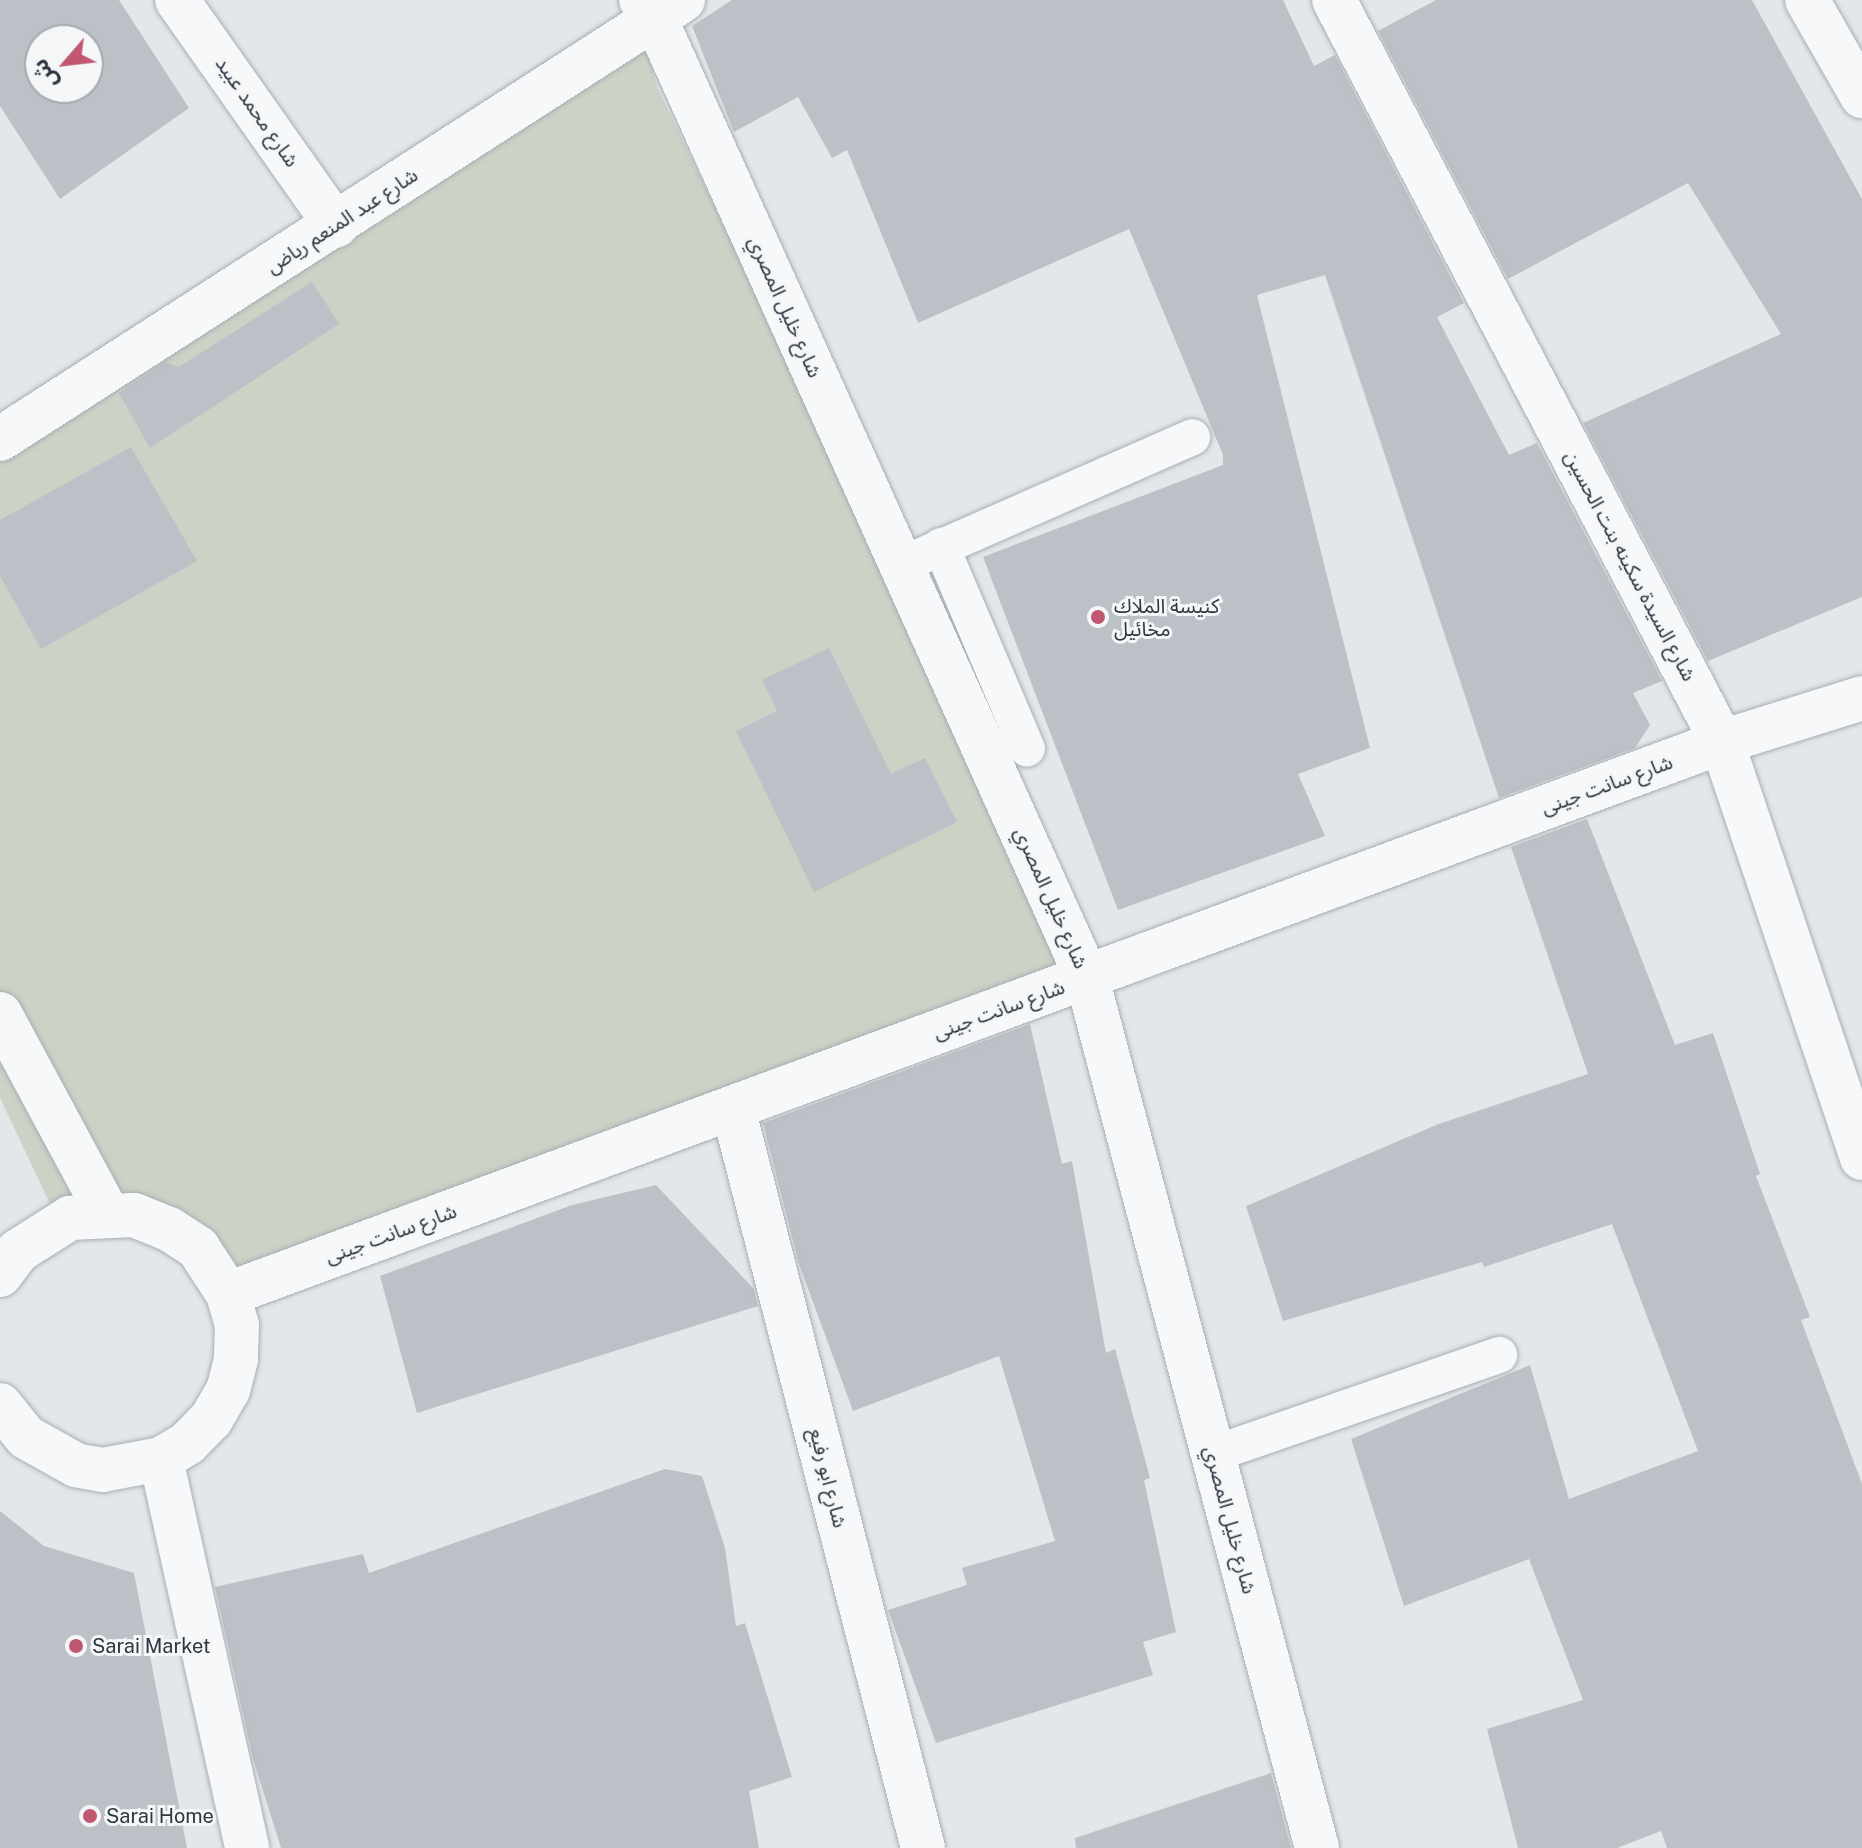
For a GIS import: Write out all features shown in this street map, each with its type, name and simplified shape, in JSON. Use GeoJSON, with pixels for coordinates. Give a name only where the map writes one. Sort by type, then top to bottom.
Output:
{"type":"FeatureCollection","features":[{"type":"Feature","properties":{"kind":"street","name":"شارع محمد عبيد"},"geometry":{"type":"LineString","coordinates":[[177,0],[336,225]]}},
{"type":"Feature","properties":{"kind":"street","name":"شارع السيدة سكينه بنت الحسين"},"geometry":{"type":"LineString","coordinates":[[1334,0],[1722,742],[1862,1158]]}},
{"type":"Feature","properties":{"kind":"street"},"geometry":{"type":"LineString","coordinates":[[1807,0],[1862,96]]}},
{"type":"Feature","properties":{"kind":"street","name":"شارع عبد المنعم رياض"},"geometry":{"type":"LineString","coordinates":[[0,439],[336,225],[660,6]]}},
{"type":"Feature","properties":{"kind":"street","name":"شارع خليل المصري"},"geometry":{"type":"LineString","coordinates":[[660,6],[901,565],[1087,978],[1317,1848]]}},
{"type":"Feature","properties":{"kind":"street","name":"شارع سانت جينى"},"geometry":{"type":"LineString","coordinates":[[228,1294],[1722,742],[1862,698]]}},
{"type":"Feature","properties":{"kind":"street"},"geometry":{"type":"LineString","coordinates":[[0,1014],[107,1213]]}},
{"type":"Feature","properties":{"kind":"street","name":"شارع ابو رفيع"},"geometry":{"type":"LineString","coordinates":[[733,1108],[923,1848]]}},
{"type":"Feature","properties":{"kind":"street"},"geometry":{"type":"LineString","coordinates":[[0,1275],[42,1232],[70,1218],[107,1213],[134,1215],[169,1229],[198,1248],[228,1294],[237,1325],[236,1359],[228,1390],[211,1419],[188,1443],[161,1459],[103,1470],[76,1465],[26,1437],[0,1405]]}},
{"type":"Feature","properties":{"kind":"street"},"geometry":{"type":"LineString","coordinates":[[161,1459],[247,1848]]}},
{"type":"Feature","properties":{"kind":"lane"},"geometry":{"type":"LineString","coordinates":[[901,565],[1192,437]]}},
{"type":"Feature","properties":{"kind":"lane"},"geometry":{"type":"LineString","coordinates":[[941,546],[1027,749]]}},
{"type":"Feature","properties":{"kind":"lane"},"geometry":{"type":"LineString","coordinates":[[1213,1454],[1499,1355]]}},
{"type":"Feature","properties":{"kind":"shaded area"},"geometry":{"type":"Polygon","coordinates":[[[641,27],[657,87],[1087,978],[224,1281],[198,1248],[59,1223],[0,1098],[0,426],[641,27]]]}},
{"type":"Feature","properties":{"kind":"building"},"geometry":{"type":"Polygon","coordinates":[[[0,0],[119,0],[189,108],[60,199],[0,106],[0,0]]]}},
{"type":"Feature","properties":{"kind":"building"},"geometry":{"type":"Polygon","coordinates":[[[732,0],[1283,0],[1314,66],[1335,55],[1464,303],[1437,317],[1509,455],[1537,443],[1662,681],[1633,693],[1650,725],[1635,748],[1499,798],[1325,275],[1257,295],[1370,748],[1298,774],[1325,836],[1118,910],[983,557],[1223,465],[1223,455],[1129,229],[918,323],[847,150],[832,158],[798,97],[734,132],[692,26],[732,0]]]}},
{"type":"Feature","properties":{"kind":"building"},"geometry":{"type":"Polygon","coordinates":[[[1436,0],[1752,0],[1862,199],[1862,597],[1708,661],[1583,423],[1781,334],[1688,183],[1508,279],[1378,31],[1436,0]]]}},
{"type":"Feature","properties":{"kind":"building"},"geometry":{"type":"Polygon","coordinates":[[[312,282],[339,324],[150,448],[119,393],[165,362],[179,367],[312,282]]]}},
{"type":"Feature","properties":{"kind":"building"},"geometry":{"type":"Polygon","coordinates":[[[131,447],[197,561],[41,649],[0,576],[0,520],[131,447]]]}},
{"type":"Feature","properties":{"kind":"building"},"geometry":{"type":"Polygon","coordinates":[[[829,648],[891,774],[925,758],[957,822],[814,892],[736,731],[777,711],[762,680],[829,648]]]}},
{"type":"Feature","properties":{"kind":"building"},"geometry":{"type":"Polygon","coordinates":[[[1587,819],[1675,1045],[1713,1033],[1760,1174],[1756,1176],[1810,1317],[1801,1320],[1862,1484],[1862,1848],[1667,1848],[1661,1831],[1617,1848],[1518,1848],[1487,1729],[1583,1700],[1529,1559],[1404,1606],[1351,1439],[1530,1365],[1569,1499],[1698,1451],[1612,1224],[1484,1267],[1482,1262],[1283,1321],[1246,1206],[1436,1125],[1588,1074],[1511,847],[1587,819]]]}},
{"type":"Feature","properties":{"kind":"building"},"geometry":{"type":"Polygon","coordinates":[[[1030,1024],[1062,1164],[1072,1161],[1106,1353],[1115,1349],[1150,1478],[1144,1480],[1176,1632],[1143,1642],[1153,1675],[936,1743],[888,1610],[967,1585],[962,1568],[1055,1541],[999,1356],[853,1411],[799,1264],[763,1123],[1030,1024]]]}},
{"type":"Feature","properties":{"kind":"building"},"geometry":{"type":"Polygon","coordinates":[[[656,1185],[754,1289],[758,1306],[417,1413],[380,1276],[572,1205],[656,1185]]]}},
{"type":"Feature","properties":{"kind":"building"},"geometry":{"type":"Polygon","coordinates":[[[665,1469],[702,1476],[725,1548],[736,1626],[745,1623],[792,1777],[749,1791],[759,1848],[281,1848],[253,1759],[215,1587],[363,1554],[369,1573],[665,1469]]]}},
{"type":"Feature","properties":{"kind":"building"},"geometry":{"type":"Polygon","coordinates":[[[0,1511],[44,1546],[134,1573],[187,1848],[0,1848],[0,1511]]]}},
{"type":"Feature","properties":{"kind":"building"},"geometry":{"type":"Polygon","coordinates":[[[1271,1773],[1291,1848],[1076,1848],[1075,1838],[1271,1773]]]}},
{"type":"Feature","properties":{"kind":"place","name":"كنيسة الملاك مخائيل"},"geometry":{"type":"Point","coordinates":[1098,617]}},
{"type":"Feature","properties":{"kind":"place","name":"Sarai Market"},"geometry":{"type":"Point","coordinates":[76,1646]}},
{"type":"Feature","properties":{"kind":"place","name":"Sarai Home"},"geometry":{"type":"Point","coordinates":[90,1816]}}]}
